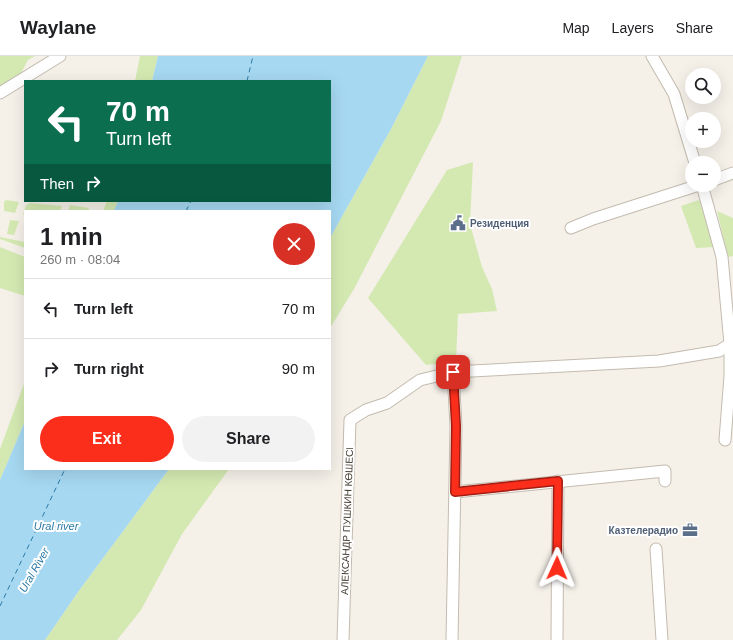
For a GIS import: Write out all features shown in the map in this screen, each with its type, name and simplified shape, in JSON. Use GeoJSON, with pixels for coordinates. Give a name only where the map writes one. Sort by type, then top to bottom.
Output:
{"type":"FeatureCollection","features":[{"type":"Feature","properties":{"kind":"street"},"geometry":{"type":"LineString","coordinates":[[0,93],[60,56]]}},
{"type":"Feature","properties":{"kind":"street"},"geometry":{"type":"LineString","coordinates":[[652,56],[674,94],[693,156]]}},
{"type":"Feature","properties":{"kind":"street"},"geometry":{"type":"LineString","coordinates":[[721,177],[733,173]]}},
{"type":"Feature","properties":{"kind":"street"},"geometry":{"type":"LineString","coordinates":[[571,228],[593,219],[685,190]]}},
{"type":"Feature","properties":{"kind":"street"},"geometry":{"type":"LineString","coordinates":[[703,192],[722,257],[730,344],[730,376],[725,440]]}},
{"type":"Feature","properties":{"kind":"street"},"geometry":{"type":"LineString","coordinates":[[452,640],[456,426],[453,372],[659,361],[719,351],[730,344]]}},
{"type":"Feature","properties":{"kind":"street","name":"АЛЕКСАНДР ПУШКИН КӨШЕСІ"},"geometry":{"type":"LineString","coordinates":[[343,640],[350,420],[366,410],[387,403],[420,380],[453,372]]}},
{"type":"Feature","properties":{"kind":"street"},"geometry":{"type":"LineString","coordinates":[[455,492],[665,472],[665,481]]}},
{"type":"Feature","properties":{"kind":"street"},"geometry":{"type":"LineString","coordinates":[[557,640],[558,481]]}},
{"type":"Feature","properties":{"kind":"street"},"geometry":{"type":"LineString","coordinates":[[656,549],[662,640]]}},
{"type":"Feature","properties":{"kind":"green space"},"geometry":{"type":"Polygon","coordinates":[[[0,56],[35,56],[28,60],[21,73],[0,87],[0,56]]]}},
{"type":"Feature","properties":{"kind":"green space"},"geometry":{"type":"Polygon","coordinates":[[[140,56],[158,56],[152,80],[135,80],[140,56]]]}},
{"type":"Feature","properties":{"kind":"green space"},"geometry":{"type":"Polygon","coordinates":[[[428,56],[462,56],[441,121],[354,289],[331,326],[331,236],[391,129],[428,56]]]}},
{"type":"Feature","properties":{"kind":"green space"},"geometry":{"type":"Polygon","coordinates":[[[473,162],[470,224],[482,267],[492,289],[497,311],[458,314],[456,362],[426,365],[368,298],[447,170],[473,162]]]}},
{"type":"Feature","properties":{"kind":"green space"},"geometry":{"type":"Polygon","coordinates":[[[6,200],[19,202],[15,213],[4,211],[4,202],[6,200]]]}},
{"type":"Feature","properties":{"kind":"green space"},"geometry":{"type":"Polygon","coordinates":[[[699,200],[716,247],[696,248],[681,206],[699,200]]]}},
{"type":"Feature","properties":{"kind":"green space"},"geometry":{"type":"Polygon","coordinates":[[[107,202],[118,202],[114,210],[103,210],[107,202]]]}},
{"type":"Feature","properties":{"kind":"green space"},"geometry":{"type":"Polygon","coordinates":[[[30,203],[62,206],[60,210],[24,210],[26,205],[30,203]]]}},
{"type":"Feature","properties":{"kind":"green space"},"geometry":{"type":"Polygon","coordinates":[[[70,205],[89,208],[88,210],[68,210],[70,205]]]}},
{"type":"Feature","properties":{"kind":"green space"},"geometry":{"type":"Polygon","coordinates":[[[717,211],[733,218],[733,256],[728,257],[717,211]]]}},
{"type":"Feature","properties":{"kind":"green space"},"geometry":{"type":"Polygon","coordinates":[[[10,220],[19,221],[14,235],[7,234],[10,220]]]}},
{"type":"Feature","properties":{"kind":"green space"},"geometry":{"type":"Polygon","coordinates":[[[0,237],[24,242],[24,248],[0,239],[0,237]]]}},
{"type":"Feature","properties":{"kind":"green space"},"geometry":{"type":"Polygon","coordinates":[[[0,247],[24,257],[24,296],[0,288],[0,247]]]}},
{"type":"Feature","properties":{"kind":"green space"},"geometry":{"type":"Polygon","coordinates":[[[24,384],[24,423],[0,480],[0,449],[24,384]]]}},
{"type":"Feature","properties":{"kind":"green space"},"geometry":{"type":"Polygon","coordinates":[[[168,470],[228,470],[182,534],[141,610],[117,640],[45,640],[78,592],[168,470]]]}},
{"type":"Feature","properties":{"kind":"water"},"geometry":{"type":"Polygon","coordinates":[[[158,56],[428,56],[391,129],[331,236],[331,210],[114,210],[118,202],[331,202],[331,80],[152,80],[158,56]]]}},
{"type":"Feature","properties":{"kind":"water","name":"Ural river"},"geometry":{"type":"Polygon","coordinates":[[[24,423],[24,470],[168,470],[78,592],[45,640],[0,640],[0,480],[24,423]]]}},
{"type":"Feature","properties":{"kind":"ferry route"},"geometry":{"type":"LineString","coordinates":[[247,80],[253,56]]}},
{"type":"Feature","properties":{"kind":"ferry route"},"geometry":{"type":"LineString","coordinates":[[186,210],[190,202]]}},
{"type":"Feature","properties":{"kind":"ferry route"},"geometry":{"type":"LineString","coordinates":[[0,606],[65,470]]}},
{"type":"Feature","properties":{"kind":"place","name":"Резиденция"},"geometry":{"type":"Point","coordinates":[458,223]}},
{"type":"Feature","properties":{"kind":"place","name":"Казтелерадио"},"geometry":{"type":"Point","coordinates":[690,530]}},
{"type":"Feature","properties":{"kind":"route"},"geometry":{"type":"LineString","coordinates":[[453,372],[456,426],[455,492],[558,481],[557,568]]}},
{"type":"Feature","properties":{"kind":"water label","name":"Ural River"},"geometry":{"type":"Point","coordinates":[34,570]}}]}
